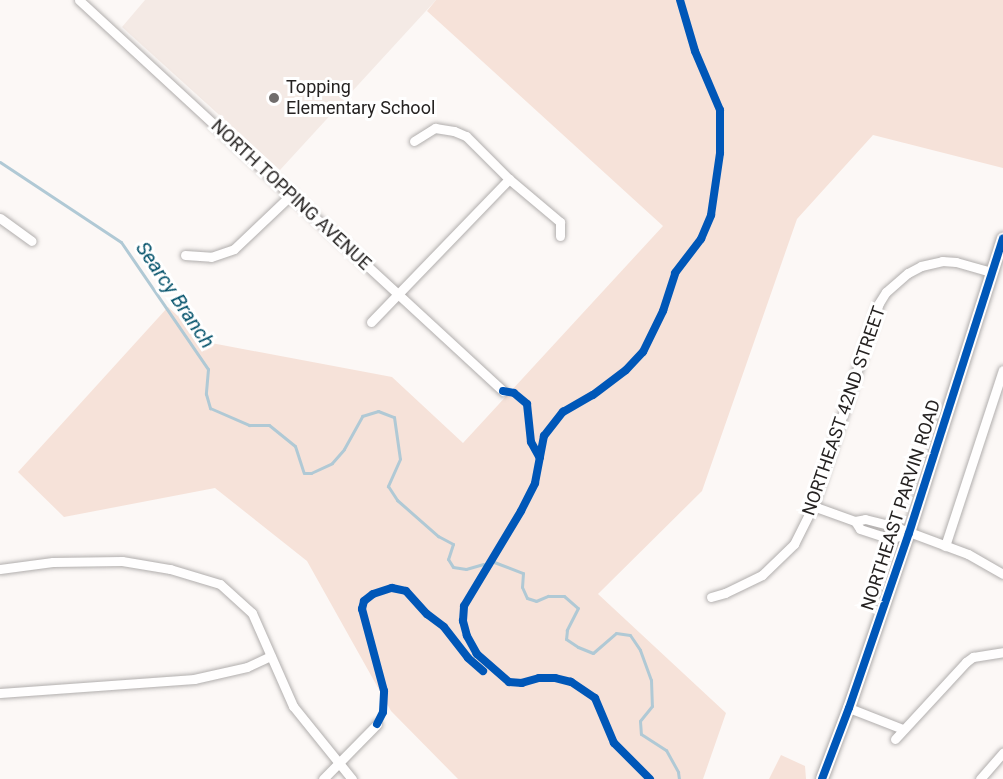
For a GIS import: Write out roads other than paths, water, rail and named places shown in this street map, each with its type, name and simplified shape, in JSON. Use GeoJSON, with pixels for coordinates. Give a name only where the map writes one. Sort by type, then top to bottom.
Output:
{"type":"FeatureCollection","features":[{"type":"Feature","properties":{"kind":"main road","name":"NORTHEAST PARVIN ROAD"},"geometry":{"type":"LineString","coordinates":[[822,779],[909,533],[1003,239]]}},
{"type":"Feature","properties":{"kind":"street","name":"NORTH TOPPING AVENUE"},"geometry":{"type":"LineString","coordinates":[[79,0],[503,391]]}},
{"type":"Feature","properties":{"kind":"street"},"geometry":{"type":"LineString","coordinates":[[414,141],[435,128],[454,130],[471,139],[509,178],[560,222],[560,236]]}},
{"type":"Feature","properties":{"kind":"street"},"geometry":{"type":"LineString","coordinates":[[371,322],[509,178]]}},
{"type":"Feature","properties":{"kind":"street"},"geometry":{"type":"LineString","coordinates":[[185,255],[211,257],[234,249],[291,195]]}},
{"type":"Feature","properties":{"kind":"street"},"geometry":{"type":"LineString","coordinates":[[0,218],[32,241]]}},
{"type":"Feature","properties":{"kind":"street","name":"NORTHEAST 42ND STREET"},"geometry":{"type":"LineString","coordinates":[[711,597],[746,584],[776,565],[794,544],[813,506],[879,303],[886,292],[908,273],[921,266],[942,261],[956,261],[992,272]]}},
{"type":"Feature","properties":{"kind":"street"},"geometry":{"type":"LineString","coordinates":[[945,546],[1002,375]]}},
{"type":"Feature","properties":{"kind":"street"},"geometry":{"type":"LineString","coordinates":[[813,506],[855,521],[865,519],[974,556],[1003,574]]}},
{"type":"Feature","properties":{"kind":"street"},"geometry":{"type":"LineString","coordinates":[[0,569],[53,562],[122,561],[195,575],[229,589],[252,613],[293,706],[352,779]]}},
{"type":"Feature","properties":{"kind":"street"},"geometry":{"type":"LineString","coordinates":[[895,738],[966,662],[973,657],[1003,652]]}},
{"type":"Feature","properties":{"kind":"street"},"geometry":{"type":"LineString","coordinates":[[0,693],[130,684],[222,674],[271,656]]}},
{"type":"Feature","properties":{"kind":"street"},"geometry":{"type":"LineString","coordinates":[[849,708],[903,729]]}},
{"type":"Feature","properties":{"kind":"street"},"geometry":{"type":"LineString","coordinates":[[323,779],[377,724]]}},
{"type":"Feature","properties":{"kind":"street"},"geometry":{"type":"LineString","coordinates":[[980,779],[1003,753]]}},
{"type":"Feature","properties":{"kind":"waterway","name":"Searcy Branch"},"geometry":{"type":"LineString","coordinates":[[0,162],[121,242],[208,369],[206,394],[210,408],[249,425],[269,425],[295,446],[304,473],[311,473],[332,463],[344,449],[362,416],[378,411],[394,417],[400,459],[388,486],[397,500],[438,536],[453,544],[448,559],[453,567],[466,569],[483,564]]}},
{"type":"Feature","properties":{"kind":"waterway","name":"Searcy Branch"},"geometry":{"type":"LineString","coordinates":[[494,562],[523,573],[522,587],[527,598],[536,601],[548,596],[564,596],[578,608],[567,630],[566,639],[578,647],[593,653],[616,633],[630,635],[640,650],[651,680],[652,706],[640,721],[641,734],[666,750],[678,772],[679,779]]}},
{"type":"Feature","properties":{"kind":"place","name":"Topping Elementary School"},"geometry":{"type":"Point","coordinates":[274,98]}}]}
